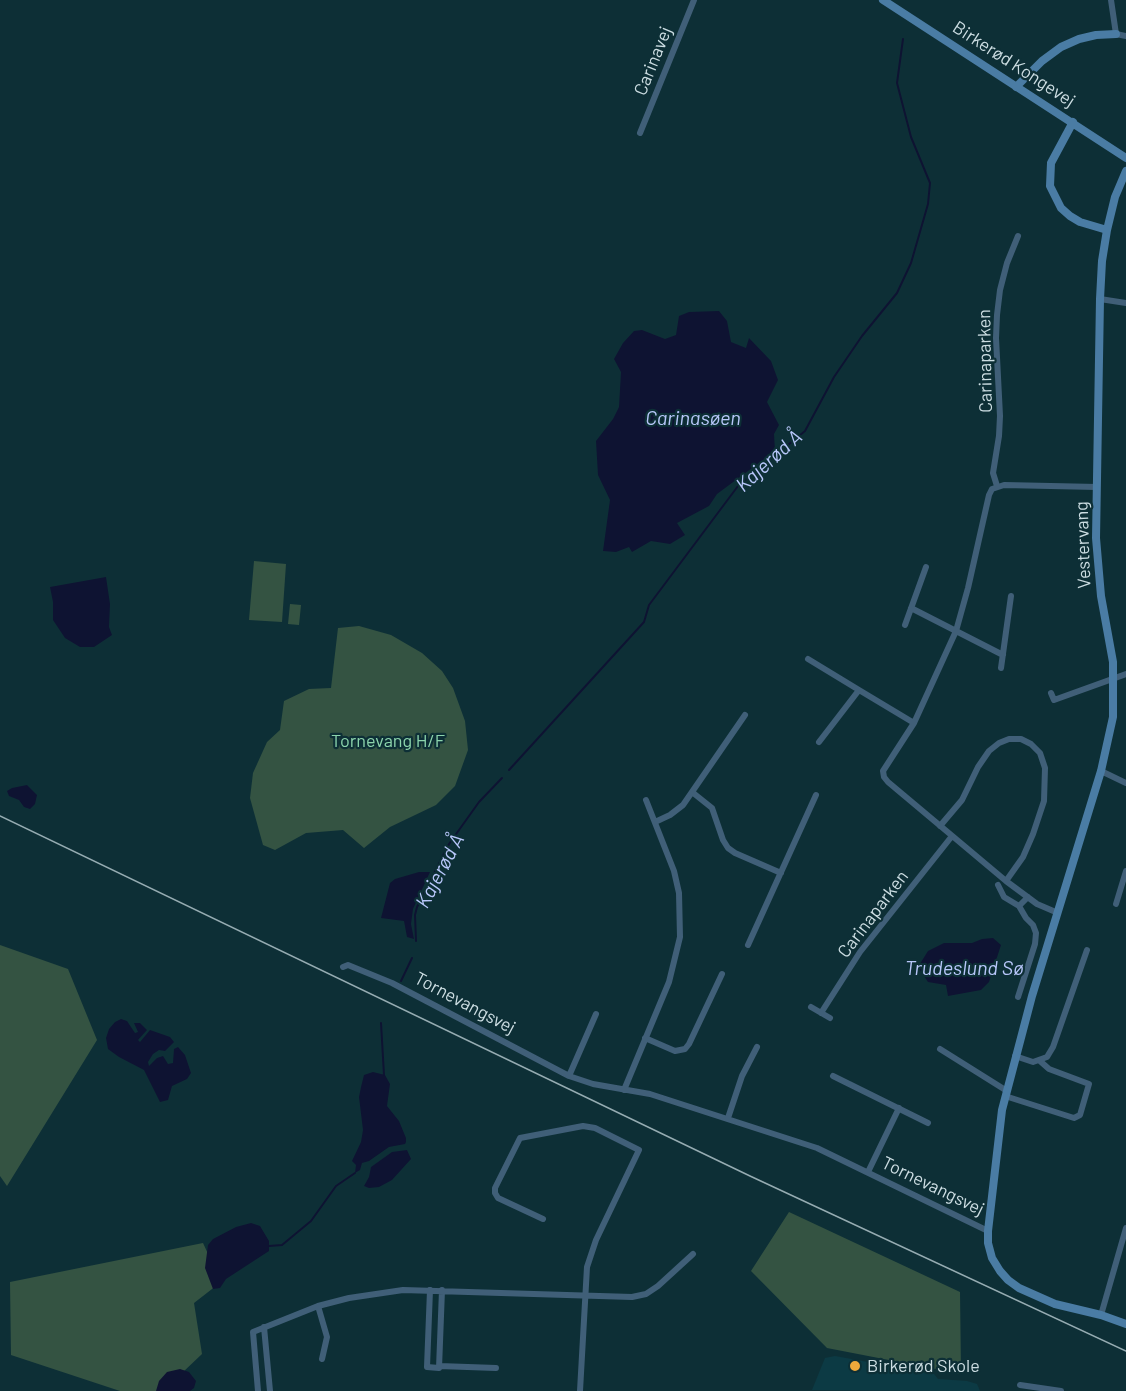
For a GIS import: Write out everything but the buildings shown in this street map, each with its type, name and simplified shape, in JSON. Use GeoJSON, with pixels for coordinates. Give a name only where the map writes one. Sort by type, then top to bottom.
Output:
{"type":"FeatureCollection","features":[{"type":"Feature","properties":{"kind":"street","name":"Carinavej"},"geometry":{"type":"LineString","coordinates":[[640,133],[694,0]]}},
{"type":"Feature","properties":{"kind":"street","name":"Birkerød Kongevej"},"geometry":{"type":"LineString","coordinates":[[884,0],[1122,155]]}},
{"type":"Feature","properties":{"kind":"street"},"geometry":{"type":"LineString","coordinates":[[1111,0],[1116,34]]}},
{"type":"Feature","properties":{"kind":"street"},"geometry":{"type":"LineString","coordinates":[[1016,87],[1042,61],[1061,47],[1096,35],[1126,36]]}},
{"type":"Feature","properties":{"kind":"street"},"geometry":{"type":"LineString","coordinates":[[1073,122],[1051,163],[1050,186],[1058,203],[1070,216],[1080,222],[1107,230]]}},
{"type":"Feature","properties":{"kind":"street","name":"Vestervang"},"geometry":{"type":"LineString","coordinates":[[988,1231],[1006,1093],[1015,1056],[1101,771],[1113,717],[1114,678],[1101,596],[1096,538],[1100,299],[1102,261],[1107,230],[1115,197],[1126,171]]}},
{"type":"Feature","properties":{"kind":"street","name":"Carinaparken"},"geometry":{"type":"LineString","coordinates":[[1018,236],[1007,263],[997,315],[1000,416],[993,473],[997,486],[989,495],[956,632],[914,723],[885,767],[884,777],[1006,881],[1037,903],[1058,913]]}},
{"type":"Feature","properties":{"kind":"street"},"geometry":{"type":"LineString","coordinates":[[1100,299],[1126,303]]}},
{"type":"Feature","properties":{"kind":"street"},"geometry":{"type":"LineString","coordinates":[[997,486],[1097,487]]}},
{"type":"Feature","properties":{"kind":"street"},"geometry":{"type":"LineString","coordinates":[[904,625],[926,567]]}},
{"type":"Feature","properties":{"kind":"street"},"geometry":{"type":"LineString","coordinates":[[1001,668],[1011,596]]}},
{"type":"Feature","properties":{"kind":"street"},"geometry":{"type":"LineString","coordinates":[[911,608],[1003,655]]}},
{"type":"Feature","properties":{"kind":"street"},"geometry":{"type":"LineString","coordinates":[[808,659],[914,723]]}},
{"type":"Feature","properties":{"kind":"street"},"geometry":{"type":"LineString","coordinates":[[1051,693],[1054,700],[1126,674]]}},
{"type":"Feature","properties":{"kind":"street"},"geometry":{"type":"LineString","coordinates":[[819,742],[859,690]]}},
{"type":"Feature","properties":{"kind":"street"},"geometry":{"type":"LineString","coordinates":[[655,822],[677,811],[745,716]]}},
{"type":"Feature","properties":{"kind":"street"},"geometry":{"type":"LineString","coordinates":[[940,826],[962,800],[978,767],[990,751],[999,743],[1009,739],[1021,739],[1031,744],[1040,753],[1045,768],[1044,801],[1023,857],[1006,881]]}},
{"type":"Feature","properties":{"kind":"street"},"geometry":{"type":"LineString","coordinates":[[1101,771],[1126,783]]}},
{"type":"Feature","properties":{"kind":"street"},"geometry":{"type":"LineString","coordinates":[[692,792],[712,808],[728,848],[781,873]]}},
{"type":"Feature","properties":{"kind":"street"},"geometry":{"type":"LineString","coordinates":[[748,945],[816,795]]}},
{"type":"Feature","properties":{"kind":"street"},"geometry":{"type":"LineString","coordinates":[[624,1090],[669,982],[680,937],[679,893],[674,872],[646,800]]}},
{"type":"Feature","properties":{"kind":"street","name":"Carinaparken"},"geometry":{"type":"LineString","coordinates":[[821,1013],[860,952],[952,836]]}},
{"type":"Feature","properties":{"kind":"street"},"geometry":{"type":"LineString","coordinates":[[1116,904],[1126,871]]}},
{"type":"Feature","properties":{"kind":"street"},"geometry":{"type":"LineString","coordinates":[[998,885],[1004,897],[1019,906],[1036,933],[1035,944],[1018,997]]}},
{"type":"Feature","properties":{"kind":"street"},"geometry":{"type":"LineString","coordinates":[[1019,906],[1028,897]]}},
{"type":"Feature","properties":{"kind":"street"},"geometry":{"type":"LineString","coordinates":[[1015,1056],[1033,1062],[1047,1057],[1053,1047],[1087,950]]}},
{"type":"Feature","properties":{"kind":"street","name":"Tornevangsvej"},"geometry":{"type":"LineString","coordinates":[[343,967],[348,965],[392,983],[569,1076],[593,1084],[650,1094],[817,1148],[988,1231],[992,1258],[1008,1280],[1019,1288],[1055,1304],[1101,1315],[1126,1324]]}},
{"type":"Feature","properties":{"kind":"street"},"geometry":{"type":"LineString","coordinates":[[645,1038],[675,1051],[684,1049],[689,1044],[722,974]]}},
{"type":"Feature","properties":{"kind":"street"},"geometry":{"type":"LineString","coordinates":[[811,1007],[830,1018]]}},
{"type":"Feature","properties":{"kind":"street"},"geometry":{"type":"LineString","coordinates":[[569,1076],[596,1014]]}},
{"type":"Feature","properties":{"kind":"street"},"geometry":{"type":"LineString","coordinates":[[728,1118],[742,1076],[757,1047]]}},
{"type":"Feature","properties":{"kind":"street"},"geometry":{"type":"LineString","coordinates":[[940,1049],[1006,1093],[1074,1118],[1080,1115],[1089,1084],[1049,1069],[1040,1061]]}},
{"type":"Feature","properties":{"kind":"street"},"geometry":{"type":"LineString","coordinates":[[833,1076],[928,1123]]}},
{"type":"Feature","properties":{"kind":"street"},"geometry":{"type":"LineString","coordinates":[[868,1172],[899,1108]]}},
{"type":"Feature","properties":{"kind":"street"},"geometry":{"type":"LineString","coordinates":[[543,1219],[498,1198],[495,1193],[495,1188],[520,1138],[583,1126],[595,1128],[639,1150],[596,1240],[587,1267],[580,1391]]}},
{"type":"Feature","properties":{"kind":"street"},"geometry":{"type":"LineString","coordinates":[[1101,1315],[1126,1228]]}},
{"type":"Feature","properties":{"kind":"street"},"geometry":{"type":"LineString","coordinates":[[258,1391],[253,1332],[318,1306],[379,1293],[430,1290],[632,1297],[646,1294],[658,1286],[693,1254]]}},
{"type":"Feature","properties":{"kind":"street"},"geometry":{"type":"LineString","coordinates":[[430,1290],[427,1368],[439,1368],[439,1366],[496,1368]]}},
{"type":"Feature","properties":{"kind":"street"},"geometry":{"type":"LineString","coordinates":[[439,1366],[442,1290]]}},
{"type":"Feature","properties":{"kind":"street"},"geometry":{"type":"LineString","coordinates":[[318,1306],[327,1337],[322,1359]]}},
{"type":"Feature","properties":{"kind":"street"},"geometry":{"type":"LineString","coordinates":[[264,1327],[270,1391]]}},
{"type":"Feature","properties":{"kind":"street"},"geometry":{"type":"LineString","coordinates":[[1020,1385],[1034,1389],[1061,1391]]}},
{"type":"Feature","properties":{"kind":"shaded area","name":"Birkerød Skole"},"geometry":{"type":"Polygon","coordinates":[[[835,1356],[934,1374],[938,1379],[967,1381],[977,1384],[980,1391],[812,1390],[825,1358],[835,1356]]]}},
{"type":"Feature","properties":{"kind":"green space"},"geometry":{"type":"Polygon","coordinates":[[[254,561],[286,564],[282,622],[249,620],[254,561]]]}},
{"type":"Feature","properties":{"kind":"green space"},"geometry":{"type":"Polygon","coordinates":[[[290,604],[301,605],[299,625],[288,624],[290,604]]]}},
{"type":"Feature","properties":{"kind":"green space","name":"Tornevang H/F"},"geometry":{"type":"Polygon","coordinates":[[[359,626],[391,635],[422,653],[442,671],[453,688],[465,721],[468,750],[455,786],[436,805],[390,827],[364,848],[343,830],[306,833],[275,850],[263,845],[250,798],[253,773],[267,742],[280,730],[284,701],[309,689],[331,688],[338,628],[359,626]]]}},
{"type":"Feature","properties":{"kind":"green space"},"geometry":{"type":"Polygon","coordinates":[[[0,945],[68,969],[97,1040],[7,1186],[0,1176],[0,945]]]}},
{"type":"Feature","properties":{"kind":"green space"},"geometry":{"type":"Polygon","coordinates":[[[789,1212],[960,1292],[961,1374],[827,1348],[751,1271],[789,1212]]]}},
{"type":"Feature","properties":{"kind":"green space"},"geometry":{"type":"Polygon","coordinates":[[[203,1243],[221,1282],[194,1303],[202,1354],[163,1391],[120,1391],[11,1355],[10,1282],[203,1243]]]}},
{"type":"Feature","properties":{"kind":"water","name":"Carinasøen"},"geometry":{"type":"Polygon","coordinates":[[[719,311],[727,321],[731,342],[746,348],[749,338],[771,361],[778,380],[767,402],[779,425],[774,434],[775,451],[717,494],[709,506],[677,523],[685,535],[670,544],[651,541],[632,552],[629,547],[616,552],[603,551],[610,500],[598,475],[596,441],[619,407],[621,372],[614,359],[623,343],[634,331],[642,330],[665,339],[676,335],[679,316],[689,312],[719,311]]]}},
{"type":"Feature","properties":{"kind":"water"},"geometry":{"type":"Polygon","coordinates":[[[106,577],[110,604],[109,627],[112,635],[94,647],[80,647],[65,638],[53,620],[50,587],[106,577]]]}},
{"type":"Feature","properties":{"kind":"water"},"geometry":{"type":"Polygon","coordinates":[[[27,785],[37,795],[35,804],[30,809],[24,807],[19,800],[9,796],[7,791],[27,785]]]}},
{"type":"Feature","properties":{"kind":"water"},"geometry":{"type":"Polygon","coordinates":[[[419,872],[430,872],[413,909],[411,924],[414,939],[407,937],[404,921],[381,918],[390,883],[395,879],[419,872]]]}},
{"type":"Feature","properties":{"kind":"water","name":"Trudeslund Sø"},"geometry":{"type":"Polygon","coordinates":[[[993,938],[1001,945],[989,982],[981,990],[948,996],[946,985],[928,982],[918,967],[928,951],[944,943],[972,943],[993,938]]]}},
{"type":"Feature","properties":{"kind":"water"},"geometry":{"type":"Polygon","coordinates":[[[121,1019],[127,1021],[135,1033],[138,1032],[134,1023],[140,1023],[147,1030],[138,1040],[140,1042],[150,1030],[170,1037],[174,1042],[165,1051],[159,1050],[153,1054],[148,1062],[149,1066],[157,1058],[163,1056],[168,1064],[173,1063],[174,1049],[178,1047],[185,1055],[191,1073],[187,1079],[172,1086],[168,1100],[160,1102],[144,1070],[108,1049],[106,1038],[109,1029],[121,1019]]]}},
{"type":"Feature","properties":{"kind":"water"},"geometry":{"type":"Polygon","coordinates":[[[373,1072],[385,1075],[390,1084],[387,1106],[399,1121],[406,1142],[389,1147],[369,1161],[362,1163],[360,1170],[355,1173],[356,1165],[352,1161],[361,1142],[363,1130],[359,1097],[364,1075],[373,1072]]]}},
{"type":"Feature","properties":{"kind":"water"},"geometry":{"type":"Polygon","coordinates":[[[407,1150],[411,1159],[392,1180],[379,1187],[364,1186],[371,1167],[392,1152],[407,1150]]]}},
{"type":"Feature","properties":{"kind":"water"},"geometry":{"type":"Polygon","coordinates":[[[251,1223],[260,1226],[269,1241],[269,1251],[226,1279],[220,1288],[213,1289],[205,1268],[208,1245],[213,1239],[236,1227],[251,1223]]]}},
{"type":"Feature","properties":{"kind":"water"},"geometry":{"type":"Polygon","coordinates":[[[180,1369],[189,1372],[196,1381],[194,1388],[190,1391],[156,1391],[159,1381],[167,1372],[180,1369]]]}},
{"type":"Feature","properties":{"kind":"waterway","name":"Kajerød Å"},"geometry":{"type":"LineString","coordinates":[[509,770],[644,622],[649,605],[738,486],[805,431],[834,377],[862,336],[897,293],[911,263],[928,204],[930,183],[911,137],[897,83],[903,39]]}},
{"type":"Feature","properties":{"kind":"waterway","name":"Kajerød Å"},"geometry":{"type":"LineString","coordinates":[[416,941],[417,907],[449,844],[479,802],[502,778]]}},
{"type":"Feature","properties":{"kind":"waterway","name":"Kajerød Å"},"geometry":{"type":"LineString","coordinates":[[401,981],[412,958]]}},
{"type":"Feature","properties":{"kind":"waterway","name":"Kajerød Å"},"geometry":{"type":"LineString","coordinates":[[381,1023],[384,1075]]}},
{"type":"Feature","properties":{"kind":"waterway"},"geometry":{"type":"LineString","coordinates":[[269,1246],[282,1245],[311,1221],[336,1186],[355,1173]]}},
{"type":"Feature","properties":{"kind":"tram line"},"geometry":{"type":"LineString","coordinates":[[0,816],[750,1176],[1126,1351]]}},
{"type":"Feature","properties":{"kind":"place","name":"Birkerød Skole"},"geometry":{"type":"Point","coordinates":[855,1366]}}]}
